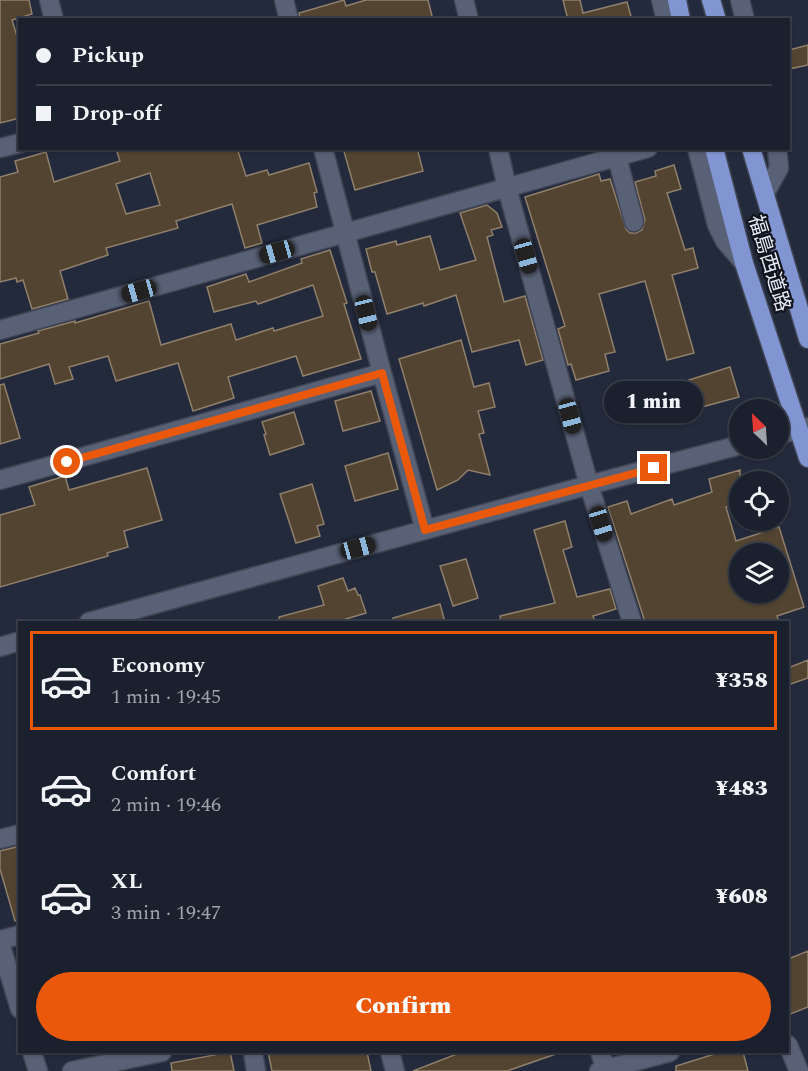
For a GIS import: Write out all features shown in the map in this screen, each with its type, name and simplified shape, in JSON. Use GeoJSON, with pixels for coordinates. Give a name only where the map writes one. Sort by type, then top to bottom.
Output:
{"type":"FeatureCollection","features":[{"type":"Feature","properties":{"kind":"highway"},"geometry":{"type":"LineString","coordinates":[[677,0],[681,18]]}},
{"type":"Feature","properties":{"kind":"highway"},"geometry":{"type":"LineString","coordinates":[[711,0],[716,18]]}},
{"type":"Feature","properties":{"kind":"highway","name":"福島西道路"},"geometry":{"type":"LineString","coordinates":[[715,150],[744,263],[803,428],[808,458]]}},
{"type":"Feature","properties":{"kind":"highway","name":"福島西道路"},"geometry":{"type":"LineString","coordinates":[[752,150],[808,339]]}},
{"type":"Feature","properties":{"kind":"street"},"geometry":{"type":"LineString","coordinates":[[49,0],[54,18]]}},
{"type":"Feature","properties":{"kind":"street"},"geometry":{"type":"LineString","coordinates":[[284,0],[288,18]]}},
{"type":"Feature","properties":{"kind":"street"},"geometry":{"type":"LineString","coordinates":[[464,0],[468,18]]}},
{"type":"Feature","properties":{"kind":"street"},"geometry":{"type":"LineString","coordinates":[[661,0],[666,18]]}},
{"type":"Feature","properties":{"kind":"street"},"geometry":{"type":"LineString","coordinates":[[740,0],[744,18]]}},
{"type":"Feature","properties":{"kind":"street"},"geometry":{"type":"LineString","coordinates":[[0,148],[18,144]]}},
{"type":"Feature","properties":{"kind":"street"},"geometry":{"type":"LineString","coordinates":[[324,150],[425,530]]}},
{"type":"Feature","properties":{"kind":"street"},"geometry":{"type":"LineString","coordinates":[[498,150],[589,485],[632,621]]}},
{"type":"Feature","properties":{"kind":"street"},"geometry":{"type":"LineString","coordinates":[[0,330],[641,150]]}},
{"type":"Feature","properties":{"kind":"street"},"geometry":{"type":"LineString","coordinates":[[698,150],[717,225],[725,241],[744,263]]}},
{"type":"Feature","properties":{"kind":"street"},"geometry":{"type":"LineString","coordinates":[[765,194],[779,168],[777,150]]}},
{"type":"Feature","properties":{"kind":"street"},"geometry":{"type":"LineString","coordinates":[[617,157],[634,222]]}},
{"type":"Feature","properties":{"kind":"street"},"geometry":{"type":"LineString","coordinates":[[0,480],[382,373]]}},
{"type":"Feature","properties":{"kind":"street"},"geometry":{"type":"LineString","coordinates":[[92,621],[729,449]]}},
{"type":"Feature","properties":{"kind":"street"},"geometry":{"type":"LineString","coordinates":[[0,647],[18,642]]}},
{"type":"Feature","properties":{"kind":"street"},"geometry":{"type":"LineString","coordinates":[[0,839],[18,834]]}},
{"type":"Feature","properties":{"kind":"street"},"geometry":{"type":"LineString","coordinates":[[18,936],[0,942],[18,1002]]}},
{"type":"Feature","properties":{"kind":"street"},"geometry":{"type":"LineString","coordinates":[[789,1047],[799,1071]]}},
{"type":"Feature","properties":{"kind":"street"},"geometry":{"type":"LineString","coordinates":[[32,1053],[38,1071]]}},
{"type":"Feature","properties":{"kind":"street"},"geometry":{"type":"LineString","coordinates":[[72,1071],[157,1053]]}},
{"type":"Feature","properties":{"kind":"street"},"geometry":{"type":"LineString","coordinates":[[253,1053],[256,1071]]}},
{"type":"Feature","properties":{"kind":"street"},"geometry":{"type":"LineString","coordinates":[[390,1053],[395,1071]]}},
{"type":"Feature","properties":{"kind":"street"},"geometry":{"type":"LineString","coordinates":[[600,1053],[603,1070],[666,1053]]}},
{"type":"Feature","properties":{"kind":"building"},"geometry":{"type":"Polygon","coordinates":[[[0,0],[29,0],[32,14],[12,20],[18,40],[18,118],[0,123],[0,0]]]}},
{"type":"Feature","properties":{"kind":"building"},"geometry":{"type":"Polygon","coordinates":[[[344,0],[346,6],[366,0],[428,0],[432,18],[300,18],[299,13],[344,0]]]}},
{"type":"Feature","properties":{"kind":"building"},"geometry":{"type":"Polygon","coordinates":[[[563,0],[580,0],[583,13],[627,2],[631,18],[568,18],[563,0]]]}},
{"type":"Feature","properties":{"kind":"building"},"geometry":{"type":"Polygon","coordinates":[[[808,45],[808,65],[790,69],[790,50],[808,45]]]}},
{"type":"Feature","properties":{"kind":"building"},"geometry":{"type":"Polygon","coordinates":[[[123,150],[238,150],[246,176],[267,170],[269,175],[309,163],[317,192],[314,193],[317,207],[257,225],[262,243],[245,248],[232,204],[176,221],[178,228],[106,248],[108,255],[60,271],[68,299],[32,309],[23,280],[17,282],[16,278],[0,282],[0,177],[18,172],[15,161],[46,152],[54,182],[120,161],[117,152],[123,150]],[[150,173],[116,184],[126,214],[160,205],[150,173]]]}},
{"type":"Feature","properties":{"kind":"building"},"geometry":{"type":"Polygon","coordinates":[[[344,150],[418,150],[423,171],[355,190],[344,150]]]}},
{"type":"Feature","properties":{"kind":"building"},"geometry":{"type":"Polygon","coordinates":[[[674,165],[681,189],[667,193],[685,250],[693,248],[698,268],[672,275],[694,353],[667,360],[645,281],[599,294],[615,352],[605,354],[609,371],[576,380],[571,364],[568,365],[558,329],[565,326],[525,197],[599,174],[601,181],[610,179],[626,229],[630,233],[636,233],[642,230],[645,220],[635,182],[656,176],[655,171],[674,165]]]}},
{"type":"Feature","properties":{"kind":"building"},"geometry":{"type":"Polygon","coordinates":[[[487,205],[497,213],[502,227],[491,230],[493,235],[487,237],[504,302],[525,296],[543,360],[526,365],[519,340],[472,352],[456,295],[424,306],[423,303],[387,314],[366,249],[396,241],[397,245],[430,236],[440,270],[476,260],[460,213],[487,205]]]}},
{"type":"Feature","properties":{"kind":"building"},"geometry":{"type":"Polygon","coordinates":[[[330,250],[347,303],[344,304],[361,359],[303,376],[296,356],[228,377],[234,398],[193,411],[178,363],[116,381],[108,356],[69,367],[73,379],[55,384],[49,364],[0,379],[0,344],[39,333],[38,331],[75,321],[75,323],[149,301],[161,345],[231,324],[236,340],[323,316],[313,285],[258,304],[256,301],[214,312],[207,287],[246,274],[249,282],[302,263],[301,259],[330,250]]]}},
{"type":"Feature","properties":{"kind":"building"},"geometry":{"type":"Polygon","coordinates":[[[461,340],[474,387],[489,383],[495,407],[478,411],[484,433],[479,434],[490,475],[468,470],[458,480],[437,490],[399,359],[461,340]]]}},
{"type":"Feature","properties":{"kind":"building"},"geometry":{"type":"Polygon","coordinates":[[[730,367],[739,397],[698,408],[689,380],[730,367]]]}},
{"type":"Feature","properties":{"kind":"building"},"geometry":{"type":"Polygon","coordinates":[[[4,384],[20,438],[0,444],[0,385],[4,384]]]}},
{"type":"Feature","properties":{"kind":"building"},"geometry":{"type":"Polygon","coordinates":[[[371,391],[380,421],[343,431],[335,401],[371,391]]]}},
{"type":"Feature","properties":{"kind":"building"},"geometry":{"type":"Polygon","coordinates":[[[294,412],[304,444],[270,455],[262,422],[294,412]]]}},
{"type":"Feature","properties":{"kind":"building"},"geometry":{"type":"Polygon","coordinates":[[[388,453],[398,489],[355,501],[345,466],[388,453]]]}},
{"type":"Feature","properties":{"kind":"building"},"geometry":{"type":"Polygon","coordinates":[[[147,468],[162,520],[124,531],[128,547],[107,553],[108,556],[0,587],[0,515],[35,505],[29,487],[65,476],[69,490],[147,468]]]}},
{"type":"Feature","properties":{"kind":"building"},"geometry":{"type":"Polygon","coordinates":[[[729,473],[729,506],[726,507],[729,531],[733,531],[736,541],[767,531],[780,531],[784,543],[729,543],[729,603],[789,603],[789,559],[804,607],[777,616],[779,621],[645,621],[608,507],[627,501],[631,514],[672,499],[674,505],[712,492],[709,479],[729,473]]]}},
{"type":"Feature","properties":{"kind":"building"},"geometry":{"type":"Polygon","coordinates":[[[312,484],[324,524],[317,526],[320,536],[296,543],[280,494],[312,484]]]}},
{"type":"Feature","properties":{"kind":"building"},"geometry":{"type":"Polygon","coordinates":[[[565,521],[572,547],[563,550],[577,597],[610,589],[616,609],[593,616],[595,621],[501,621],[500,616],[555,603],[534,530],[565,521]]]}},
{"type":"Feature","properties":{"kind":"building"},"geometry":{"type":"Polygon","coordinates":[[[466,559],[478,598],[453,606],[440,566],[466,559]]]}},
{"type":"Feature","properties":{"kind":"building"},"geometry":{"type":"Polygon","coordinates":[[[343,578],[348,591],[355,588],[360,595],[366,613],[339,621],[280,621],[279,617],[324,605],[318,586],[343,578]]]}},
{"type":"Feature","properties":{"kind":"building"},"geometry":{"type":"Polygon","coordinates":[[[440,604],[445,621],[393,621],[393,618],[440,604]]]}},
{"type":"Feature","properties":{"kind":"building"},"geometry":{"type":"Polygon","coordinates":[[[808,660],[808,678],[789,685],[789,668],[808,660]]]}},
{"type":"Feature","properties":{"kind":"building"},"geometry":{"type":"Polygon","coordinates":[[[18,846],[18,920],[15,921],[0,869],[0,851],[18,846]]]}},
{"type":"Feature","properties":{"kind":"building"},"geometry":{"type":"Polygon","coordinates":[[[808,951],[808,1007],[789,1015],[789,959],[808,951]]]}},
{"type":"Feature","properties":{"kind":"building"},"geometry":{"type":"Polygon","coordinates":[[[230,1053],[234,1071],[172,1071],[171,1063],[230,1053]]]}},
{"type":"Feature","properties":{"kind":"building"},"geometry":{"type":"Polygon","coordinates":[[[268,1053],[367,1053],[371,1071],[272,1071],[268,1053]]]}},
{"type":"Feature","properties":{"kind":"building"},"geometry":{"type":"Polygon","coordinates":[[[459,1053],[556,1054],[507,1071],[413,1071],[459,1053]]]}},
{"type":"Feature","properties":{"kind":"building"},"geometry":{"type":"Polygon","coordinates":[[[718,1053],[743,1053],[748,1071],[676,1071],[676,1066],[718,1053]]]}},
{"type":"Feature","properties":{"kind":"route"},"geometry":{"type":"LineString","coordinates":[[67,462],[382,373],[425,530],[654,468]]}}]}
